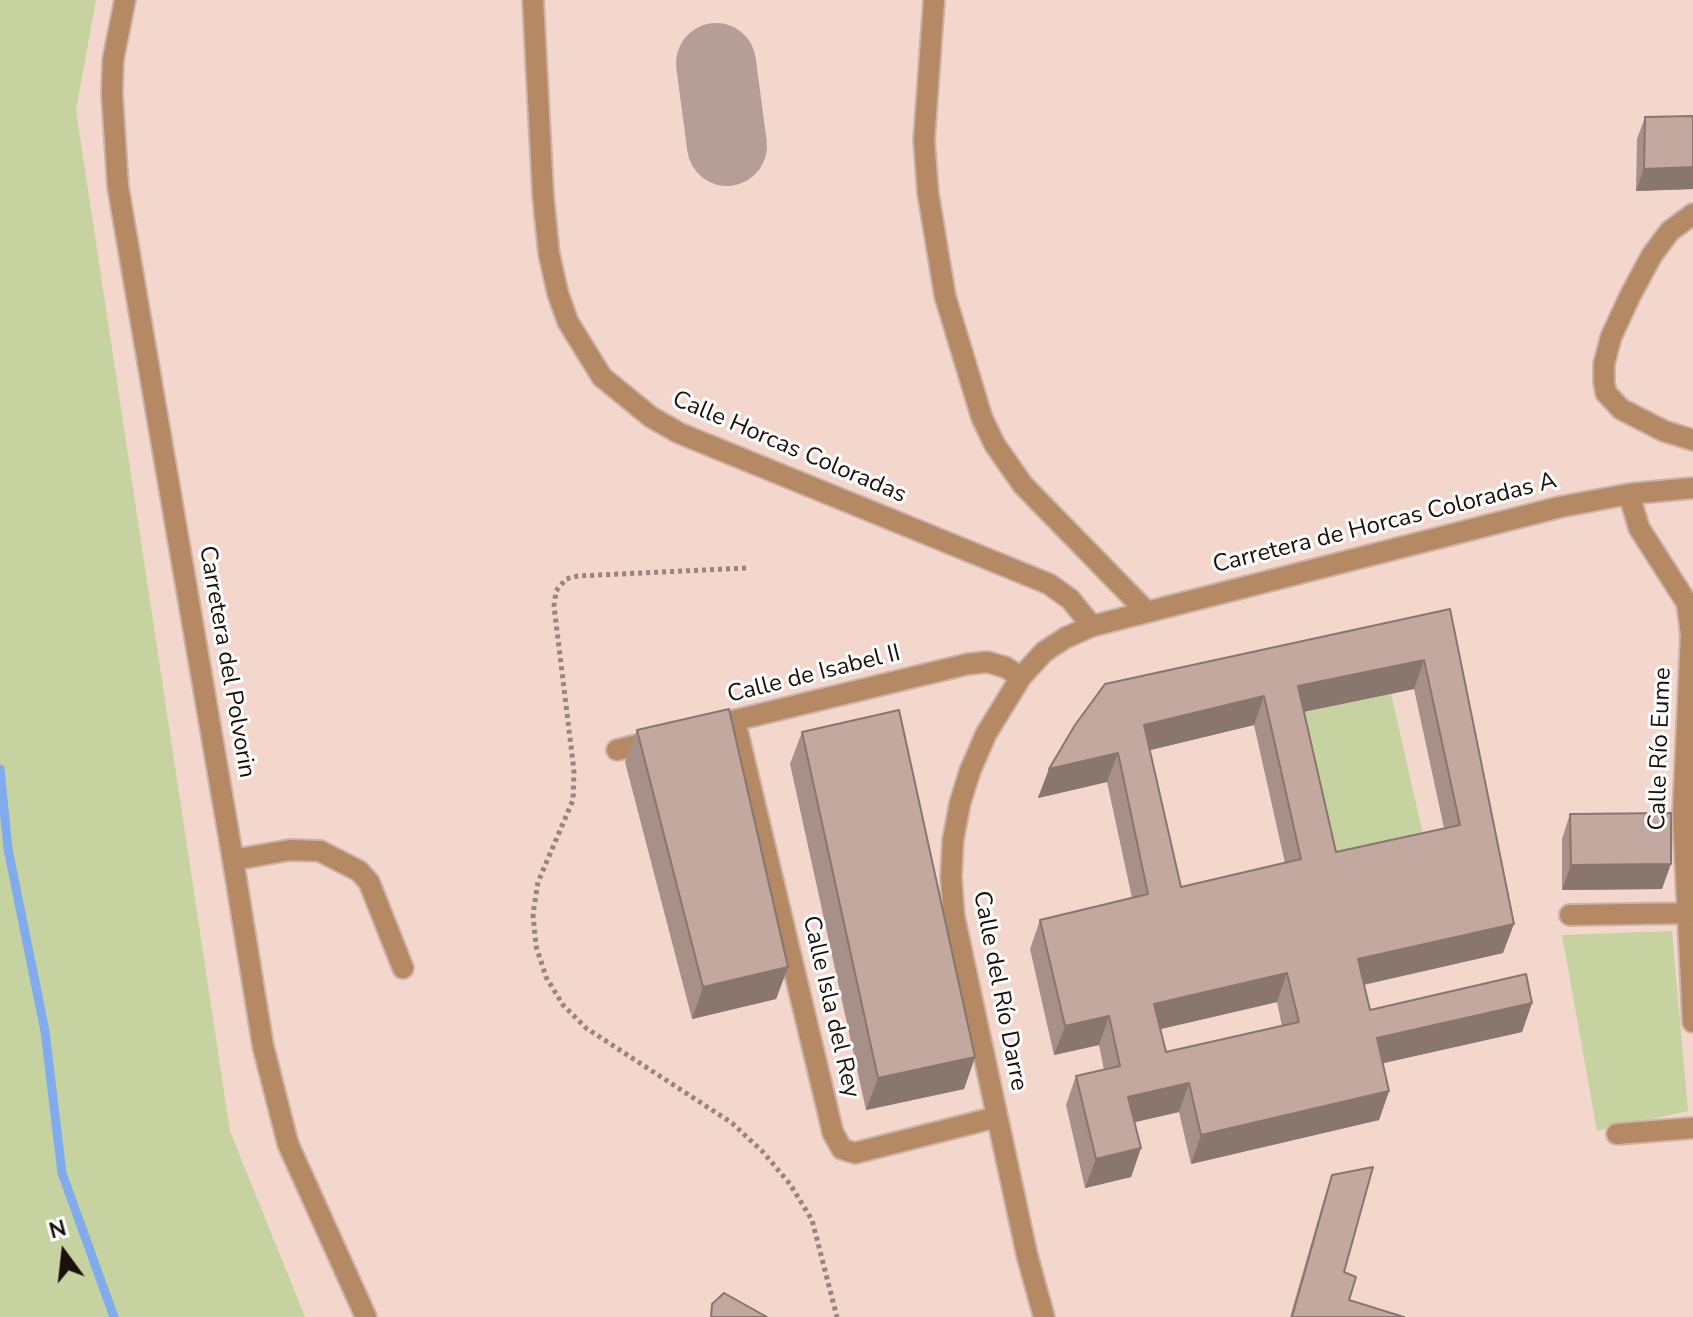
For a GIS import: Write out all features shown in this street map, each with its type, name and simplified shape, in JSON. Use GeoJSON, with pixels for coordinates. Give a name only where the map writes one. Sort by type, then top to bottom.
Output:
{"type":"FeatureCollection","features":[{"type":"Feature","properties":{"kind":"street","name":"Carretera del Polvorin"},"geometry":{"type":"LineString","coordinates":[[125,0],[113,60],[118,187],[263,1046],[288,1144],[366,1317]]}},
{"type":"Feature","properties":{"kind":"street","name":"Calle Horcas Coloradas"},"geometry":{"type":"LineString","coordinates":[[533,0],[549,254],[568,322],[602,377],[651,417],[679,433],[1049,584],[1070,599],[1092,626]]}},
{"type":"Feature","properties":{"kind":"street"},"geometry":{"type":"LineString","coordinates":[[934,0],[924,163],[945,296],[982,418],[995,445],[1023,485],[1146,611]]}},
{"type":"Feature","properties":{"kind":"street"},"geometry":{"type":"LineString","coordinates":[[1693,214],[1670,231],[1652,255],[1630,296],[1611,337],[1604,382],[1606,393],[1621,409],[1664,431],[1693,440]]}},
{"type":"Feature","properties":{"kind":"street","name":"Carretera de Horcas Coloradas A"},"geometry":{"type":"LineString","coordinates":[[1092,626],[1560,507],[1629,494],[1693,488]]}},
{"type":"Feature","properties":{"kind":"street","name":"Calle Río Eume"},"geometry":{"type":"LineString","coordinates":[[1629,494],[1639,528],[1687,603],[1691,634],[1688,815],[1693,1022]]}},
{"type":"Feature","properties":{"kind":"street","name":"Calle del Río Darre"},"geometry":{"type":"LineString","coordinates":[[1044,1317],[1027,1255],[954,916],[951,877],[953,840],[970,771],[986,734],[1021,677],[1044,652],[1092,626]]}},
{"type":"Feature","properties":{"kind":"street","name":"Calle de Isabel II"},"geometry":{"type":"LineString","coordinates":[[706,728],[968,664],[987,662],[1005,667],[1021,677]]}},
{"type":"Feature","properties":{"kind":"street","name":"Calle Isla del Rey"},"geometry":{"type":"LineString","coordinates":[[735,721],[833,1133],[842,1149],[855,1153],[997,1117]]}},
{"type":"Feature","properties":{"kind":"street"},"geometry":{"type":"LineString","coordinates":[[617,750],[676,735]]}},
{"type":"Feature","properties":{"kind":"street"},"geometry":{"type":"LineString","coordinates":[[233,860],[290,850],[320,851],[359,871],[369,882],[403,968]]}},
{"type":"Feature","properties":{"kind":"street"},"geometry":{"type":"LineString","coordinates":[[1570,915],[1690,913]]}},
{"type":"Feature","properties":{"kind":"street"},"geometry":{"type":"LineString","coordinates":[[1617,1134],[1693,1128]]}},
{"type":"Feature","properties":{"kind":"path"},"geometry":{"type":"LineString","coordinates":[[746,568],[578,576],[566,579],[556,591],[554,606],[574,771],[573,800],[538,882],[533,914],[536,946],[551,987],[563,1005],[586,1028],[732,1123],[763,1152],[790,1184],[812,1220],[837,1317]]}},
{"type":"Feature","properties":{"kind":"green space"},"geometry":{"type":"Polygon","coordinates":[[[0,0],[96,0],[76,110],[230,1131],[305,1317],[0,1317],[0,0]]]}},
{"type":"Feature","properties":{"kind":"green space"},"geometry":{"type":"Polygon","coordinates":[[[1391,693],[1428,857],[1338,877],[1302,713],[1391,693]]]}},
{"type":"Feature","properties":{"kind":"green space"},"geometry":{"type":"Polygon","coordinates":[[[1672,931],[1688,1111],[1597,1131],[1562,935],[1672,931]]]}},
{"type":"Feature","properties":{"kind":"building"},"geometry":{"type":"Polygon","coordinates":[[[1693,116],[1693,167],[1644,169],[1645,117],[1693,116]]]}},
{"type":"Feature","properties":{"kind":"building"},"geometry":{"type":"Polygon","coordinates":[[[1450,609],[1514,924],[1358,959],[1370,1010],[1526,974],[1532,1003],[1377,1038],[1389,1091],[1201,1135],[1189,1083],[1128,1097],[1141,1148],[1096,1159],[1076,1076],[1120,1066],[1109,1016],[1065,1026],[1040,920],[1148,894],[1118,753],[1049,769],[1075,725],[1105,684],[1450,609]],[[1424,660],[1298,686],[1336,852],[1460,825],[1424,660]],[[1264,696],[1144,725],[1181,887],[1301,859],[1264,696]],[[1287,973],[1154,1004],[1166,1052],[1299,1022],[1287,973]]]}},
{"type":"Feature","properties":{"kind":"building"},"geometry":{"type":"Polygon","coordinates":[[[729,709],[788,967],[703,987],[637,730],[729,709]]]}},
{"type":"Feature","properties":{"kind":"building"},"geometry":{"type":"Polygon","coordinates":[[[899,710],[975,1057],[878,1078],[802,732],[899,710]]]}},
{"type":"Feature","properties":{"kind":"building"},"geometry":{"type":"Polygon","coordinates":[[[1671,813],[1671,864],[1571,865],[1570,814],[1671,813]]]}},
{"type":"Feature","properties":{"kind":"building"},"geometry":{"type":"Polygon","coordinates":[[[1373,1167],[1344,1272],[1356,1277],[1349,1300],[1404,1317],[1292,1317],[1332,1175],[1373,1167]]]}},
{"type":"Feature","properties":{"kind":"building"},"geometry":{"type":"Polygon","coordinates":[[[724,1293],[767,1317],[711,1317],[712,1304],[724,1293]]]}},
{"type":"Feature","properties":{"kind":"waterway"},"geometry":{"type":"LineString","coordinates":[[0,769],[8,849],[45,1031],[62,1173],[114,1317]]}},
{"type":"Feature","properties":{"kind":"taxiway"},"geometry":{"type":"LineString","coordinates":[[716,63],[727,146]]}}]}
